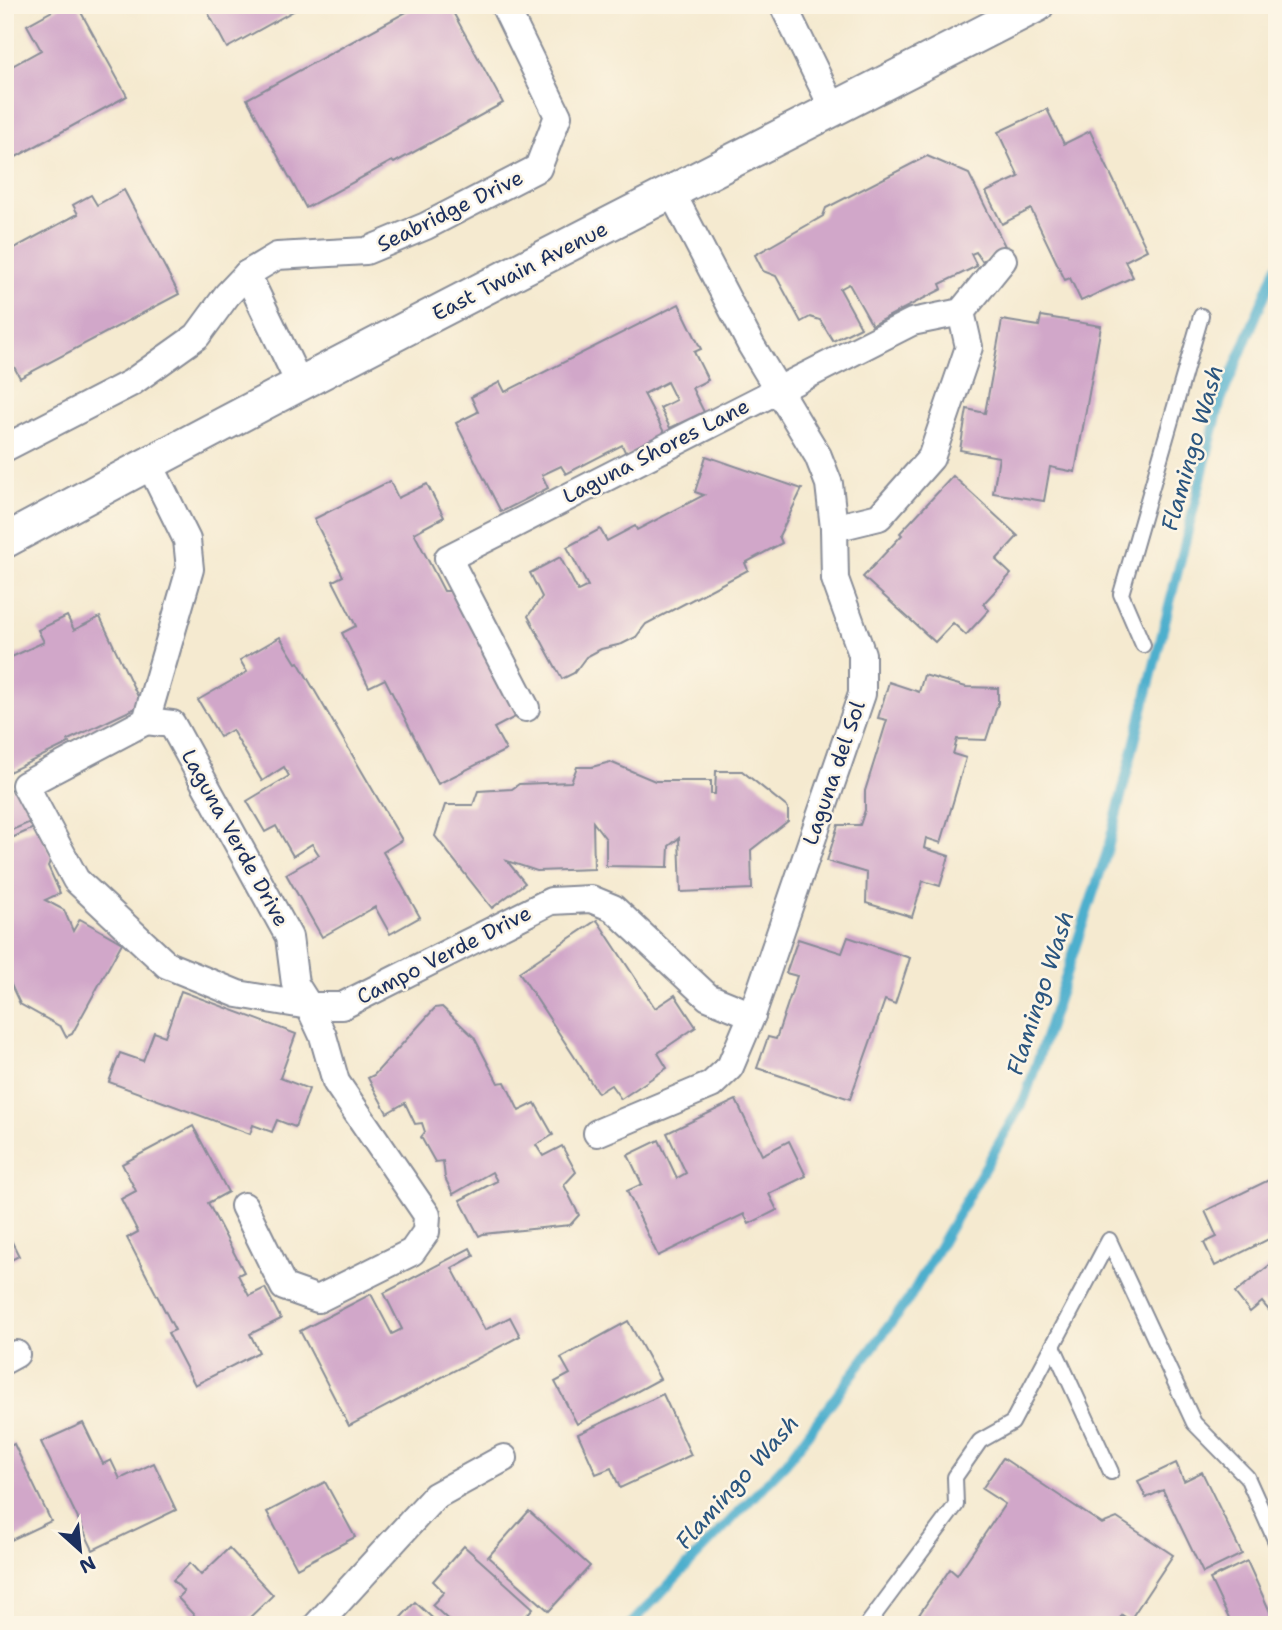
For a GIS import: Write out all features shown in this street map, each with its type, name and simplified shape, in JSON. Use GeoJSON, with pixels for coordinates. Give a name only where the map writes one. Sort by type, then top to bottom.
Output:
{"type":"FeatureCollection","features":[{"type":"Feature","properties":{"kind":"street","name":"Seabridge Drive"},"geometry":{"type":"LineString","coordinates":[[5,448],[131,383],[197,336],[227,295],[247,274],[277,257],[366,251],[426,226],[538,168],[558,116],[504,5]]}},
{"type":"Feature","properties":{"kind":"street"},"geometry":{"type":"LineString","coordinates":[[783,5],[834,110]]}},
{"type":"Feature","properties":{"kind":"street","name":"East Twain Avenue"},"geometry":{"type":"LineString","coordinates":[[5,541],[300,384],[1037,5]]}},
{"type":"Feature","properties":{"kind":"street","name":"Laguna del Sol"},"geometry":{"type":"LineString","coordinates":[[597,1133],[711,1085],[730,1067],[752,1015],[862,694],[862,654],[835,579],[830,484],[818,456],[751,345],[672,193]]}},
{"type":"Feature","properties":{"kind":"street"},"geometry":{"type":"LineString","coordinates":[[834,528],[879,517],[931,458],[969,347],[961,312],[1003,260]]}},
{"type":"Feature","properties":{"kind":"street"},"geometry":{"type":"LineString","coordinates":[[247,274],[300,384]]}},
{"type":"Feature","properties":{"kind":"street","name":"Laguna Shores Lane"},"geometry":{"type":"LineString","coordinates":[[526,708],[448,558],[912,322],[961,312]]}},
{"type":"Feature","properties":{"kind":"street"},"geometry":{"type":"LineString","coordinates":[[146,721],[190,569],[187,540],[149,463]]}},
{"type":"Feature","properties":{"kind":"street","name":"Campo Verde Drive"},"geometry":{"type":"LineString","coordinates":[[146,721],[25,785],[76,880],[167,965],[238,994],[309,1006],[342,1006],[551,901],[591,899],[613,908],[708,997],[752,1015]]}},
{"type":"Feature","properties":{"kind":"street","name":"Laguna Verde Drive"},"geometry":{"type":"LineString","coordinates":[[146,721],[172,724],[289,937],[295,984],[323,1036],[336,1082],[427,1215],[426,1232],[412,1252],[318,1299],[284,1287],[244,1206]]}},
{"type":"Feature","properties":{"kind":"street"},"geometry":{"type":"LineString","coordinates":[[317,1625],[435,1496],[504,1458]]}},
{"type":"Feature","properties":{"kind":"lane"},"geometry":{"type":"LineString","coordinates":[[1143,645],[1121,594],[1201,316]]}},
{"type":"Feature","properties":{"kind":"lane"},"geometry":{"type":"LineString","coordinates":[[867,1625],[956,1505],[955,1477],[980,1441],[1012,1423],[1109,1240],[1194,1423],[1247,1476],[1277,1544]]}},
{"type":"Feature","properties":{"kind":"lane"},"geometry":{"type":"LineString","coordinates":[[1053,1346],[1111,1472]]}},
{"type":"Feature","properties":{"kind":"building"},"geometry":{"type":"Polygon","coordinates":[[[63,5],[77,5],[127,96],[5,163],[5,70],[41,50],[27,25],[63,5]]]}},
{"type":"Feature","properties":{"kind":"building"},"geometry":{"type":"Polygon","coordinates":[[[204,5],[304,5],[227,48],[204,5]]]}},
{"type":"Feature","properties":{"kind":"building"},"geometry":{"type":"Polygon","coordinates":[[[419,5],[449,5],[503,103],[306,208],[247,99],[419,5]]]}},
{"type":"Feature","properties":{"kind":"building"},"geometry":{"type":"Polygon","coordinates":[[[1047,109],[1064,144],[1090,131],[1147,250],[1125,261],[1133,277],[1081,301],[1070,278],[1065,280],[1031,209],[1002,224],[986,192],[1019,177],[998,132],[1047,109]]]}},
{"type":"Feature","properties":{"kind":"building"},"geometry":{"type":"Polygon","coordinates":[[[927,156],[969,174],[1006,248],[982,261],[976,252],[971,254],[977,266],[940,284],[942,289],[872,325],[849,284],[840,289],[861,327],[833,341],[820,320],[810,317],[801,322],[776,276],[763,271],[755,255],[823,216],[826,208],[927,156]]]}},
{"type":"Feature","properties":{"kind":"building"},"geometry":{"type":"Polygon","coordinates":[[[124,190],[179,294],[20,378],[5,350],[5,253],[78,214],[73,205],[91,195],[97,205],[124,190]]]}},
{"type":"Feature","properties":{"kind":"building"},"geometry":{"type":"Polygon","coordinates":[[[679,304],[701,349],[694,352],[708,380],[692,388],[704,412],[670,428],[660,408],[676,400],[667,382],[644,394],[666,436],[627,456],[622,445],[566,474],[561,466],[542,475],[548,488],[501,512],[456,423],[478,412],[471,397],[500,382],[505,392],[679,304]]]}},
{"type":"Feature","properties":{"kind":"building"},"geometry":{"type":"Polygon","coordinates":[[[1041,316],[1101,326],[1075,472],[1050,467],[1044,501],[993,493],[999,457],[960,450],[967,409],[985,413],[1002,320],[1039,326],[1041,316]]]}},
{"type":"Feature","properties":{"kind":"building"},"geometry":{"type":"Polygon","coordinates":[[[706,456],[802,489],[779,536],[782,543],[745,563],[748,570],[646,624],[636,637],[586,657],[574,673],[562,679],[528,616],[542,597],[530,573],[560,557],[578,591],[588,586],[567,547],[600,529],[607,541],[635,526],[637,530],[704,495],[695,492],[706,456]]]}},
{"type":"Feature","properties":{"kind":"building"},"geometry":{"type":"Polygon","coordinates":[[[953,476],[1018,536],[996,560],[1011,574],[983,604],[989,610],[966,635],[953,623],[935,642],[863,577],[953,476]]]}},
{"type":"Feature","properties":{"kind":"building"},"geometry":{"type":"Polygon","coordinates":[[[390,481],[398,498],[427,484],[444,517],[414,533],[444,591],[454,591],[517,716],[494,728],[506,750],[438,784],[385,679],[369,687],[342,633],[356,626],[333,581],[343,576],[314,519],[390,481]]]}},
{"type":"Feature","properties":{"kind":"building"},"geometry":{"type":"Polygon","coordinates":[[[67,616],[74,630],[100,617],[142,705],[5,774],[5,660],[44,642],[38,630],[67,616]]]}},
{"type":"Feature","properties":{"kind":"building"},"geometry":{"type":"Polygon","coordinates":[[[280,637],[296,663],[298,662],[402,840],[383,852],[420,917],[390,934],[375,907],[322,937],[286,874],[319,855],[312,844],[293,856],[276,826],[265,832],[247,801],[289,776],[284,767],[262,781],[232,730],[220,737],[198,700],[247,672],[240,660],[280,637]]]}},
{"type":"Feature","properties":{"kind":"building"},"geometry":{"type":"Polygon","coordinates":[[[924,675],[966,687],[998,688],[998,703],[986,740],[957,739],[953,754],[966,758],[941,843],[926,838],[924,848],[949,856],[940,886],[923,881],[912,917],[866,903],[867,873],[827,861],[838,825],[860,825],[865,810],[865,791],[887,720],[878,718],[889,682],[919,692],[924,675]]]}},
{"type":"Feature","properties":{"kind":"building"},"geometry":{"type":"Polygon","coordinates":[[[610,762],[655,781],[711,781],[711,794],[715,794],[716,771],[742,771],[788,808],[788,821],[751,850],[752,889],[681,892],[679,838],[669,846],[668,867],[606,866],[606,839],[593,822],[594,869],[537,871],[507,861],[525,883],[492,908],[435,836],[445,805],[473,805],[478,791],[512,789],[519,784],[571,782],[577,767],[592,767],[610,762]]]}},
{"type":"Feature","properties":{"kind":"building"},"geometry":{"type":"Polygon","coordinates":[[[18,786],[33,821],[5,833],[5,792],[18,786]]]}},
{"type":"Feature","properties":{"kind":"building"},"geometry":{"type":"Polygon","coordinates":[[[38,826],[52,857],[48,866],[60,893],[45,900],[64,910],[73,931],[80,919],[122,943],[72,1034],[66,1037],[61,1027],[20,1004],[5,972],[5,841],[38,826]]]}},
{"type":"Feature","properties":{"kind":"building"},"geometry":{"type":"Polygon","coordinates":[[[597,920],[655,1008],[675,995],[696,1027],[658,1053],[667,1068],[621,1099],[611,1085],[598,1093],[519,972],[597,920]]]}},
{"type":"Feature","properties":{"kind":"building"},"geometry":{"type":"Polygon","coordinates":[[[848,937],[910,958],[895,1004],[885,1000],[850,1099],[757,1068],[768,1037],[776,1039],[797,976],[786,973],[798,939],[842,953],[848,937]]]}},
{"type":"Feature","properties":{"kind":"building"},"geometry":{"type":"Polygon","coordinates":[[[181,991],[296,1034],[280,1078],[309,1089],[295,1127],[277,1120],[272,1132],[253,1125],[250,1134],[109,1082],[120,1053],[143,1061],[154,1032],[165,1036],[181,991]]]}},
{"type":"Feature","properties":{"kind":"building"},"geometry":{"type":"Polygon","coordinates":[[[442,1007],[474,1037],[498,1083],[505,1082],[519,1111],[535,1103],[553,1135],[536,1145],[543,1156],[562,1146],[576,1172],[564,1185],[579,1215],[570,1225],[479,1236],[460,1200],[497,1181],[492,1172],[453,1194],[445,1178],[443,1161],[435,1162],[421,1137],[425,1132],[422,1123],[415,1124],[405,1103],[387,1113],[368,1078],[374,1075],[435,1008],[442,1007]]]}},
{"type":"Feature","properties":{"kind":"building"},"geometry":{"type":"Polygon","coordinates":[[[736,1100],[762,1155],[789,1141],[806,1176],[769,1194],[777,1210],[749,1224],[744,1214],[658,1256],[627,1191],[642,1184],[628,1155],[659,1140],[677,1178],[686,1173],[667,1133],[736,1100]]]}},
{"type":"Feature","properties":{"kind":"building"},"geometry":{"type":"Polygon","coordinates":[[[193,1126],[228,1192],[208,1203],[244,1272],[238,1275],[249,1296],[265,1288],[281,1319],[250,1334],[259,1352],[195,1385],[168,1333],[175,1330],[127,1238],[138,1232],[121,1199],[136,1191],[122,1164],[193,1126]]]}},
{"type":"Feature","properties":{"kind":"building"},"geometry":{"type":"Polygon","coordinates":[[[1277,1176],[1277,1235],[1215,1266],[1204,1243],[1217,1237],[1205,1211],[1277,1176]]]}},
{"type":"Feature","properties":{"kind":"building"},"geometry":{"type":"Polygon","coordinates":[[[5,1228],[19,1256],[5,1263],[5,1228]]]}},
{"type":"Feature","properties":{"kind":"building"},"geometry":{"type":"Polygon","coordinates":[[[470,1248],[474,1256],[452,1268],[485,1330],[510,1317],[520,1336],[349,1426],[300,1331],[371,1294],[392,1334],[402,1329],[384,1293],[470,1248]]]}},
{"type":"Feature","properties":{"kind":"building"},"geometry":{"type":"Polygon","coordinates":[[[1277,1259],[1277,1320],[1262,1302],[1250,1312],[1235,1293],[1277,1259]]]}},
{"type":"Feature","properties":{"kind":"building"},"geometry":{"type":"Polygon","coordinates":[[[628,1321],[660,1379],[577,1424],[555,1382],[570,1374],[561,1358],[628,1321]]]}},
{"type":"Feature","properties":{"kind":"building"},"geometry":{"type":"Polygon","coordinates":[[[663,1394],[691,1455],[620,1488],[611,1468],[596,1474],[578,1434],[663,1394]]]}},
{"type":"Feature","properties":{"kind":"building"},"geometry":{"type":"Polygon","coordinates":[[[83,1423],[103,1464],[111,1460],[120,1479],[154,1463],[176,1510],[93,1550],[41,1442],[83,1423]]]}},
{"type":"Feature","properties":{"kind":"building"},"geometry":{"type":"Polygon","coordinates":[[[14,1444],[51,1521],[5,1543],[5,1449],[14,1444]]]}},
{"type":"Feature","properties":{"kind":"building"},"geometry":{"type":"Polygon","coordinates":[[[1003,1458],[1102,1524],[1117,1518],[1173,1555],[1130,1620],[1122,1615],[1116,1625],[912,1625],[950,1569],[957,1575],[1005,1504],[982,1489],[1003,1458]]]}},
{"type":"Feature","properties":{"kind":"building"},"geometry":{"type":"Polygon","coordinates":[[[1176,1463],[1184,1481],[1202,1472],[1242,1554],[1203,1573],[1163,1490],[1146,1498],[1138,1481],[1176,1463]]]}},
{"type":"Feature","properties":{"kind":"building"},"geometry":{"type":"Polygon","coordinates":[[[325,1482],[355,1537],[297,1568],[267,1512],[325,1482]]]}},
{"type":"Feature","properties":{"kind":"building"},"geometry":{"type":"Polygon","coordinates":[[[529,1511],[590,1566],[549,1611],[488,1557],[529,1511]]]}},
{"type":"Feature","properties":{"kind":"building"},"geometry":{"type":"Polygon","coordinates":[[[464,1546],[533,1608],[518,1625],[454,1625],[432,1605],[444,1592],[433,1581],[464,1546]]]}},
{"type":"Feature","properties":{"kind":"building"},"geometry":{"type":"Polygon","coordinates":[[[229,1548],[273,1595],[242,1625],[203,1625],[178,1598],[184,1592],[173,1580],[190,1563],[201,1575],[229,1548]]]}},
{"type":"Feature","properties":{"kind":"building"},"geometry":{"type":"Polygon","coordinates":[[[1247,1561],[1276,1625],[1232,1625],[1210,1579],[1247,1561]]]}},
{"type":"Feature","properties":{"kind":"building"},"geometry":{"type":"Polygon","coordinates":[[[415,1602],[440,1625],[394,1625],[415,1602]]]}},
{"type":"Feature","properties":{"kind":"waterway","name":"Flamingo Wash"},"geometry":{"type":"LineString","coordinates":[[630,1625],[786,1463],[909,1299],[1025,1098],[1107,852],[1221,400],[1277,266]]}}]}
